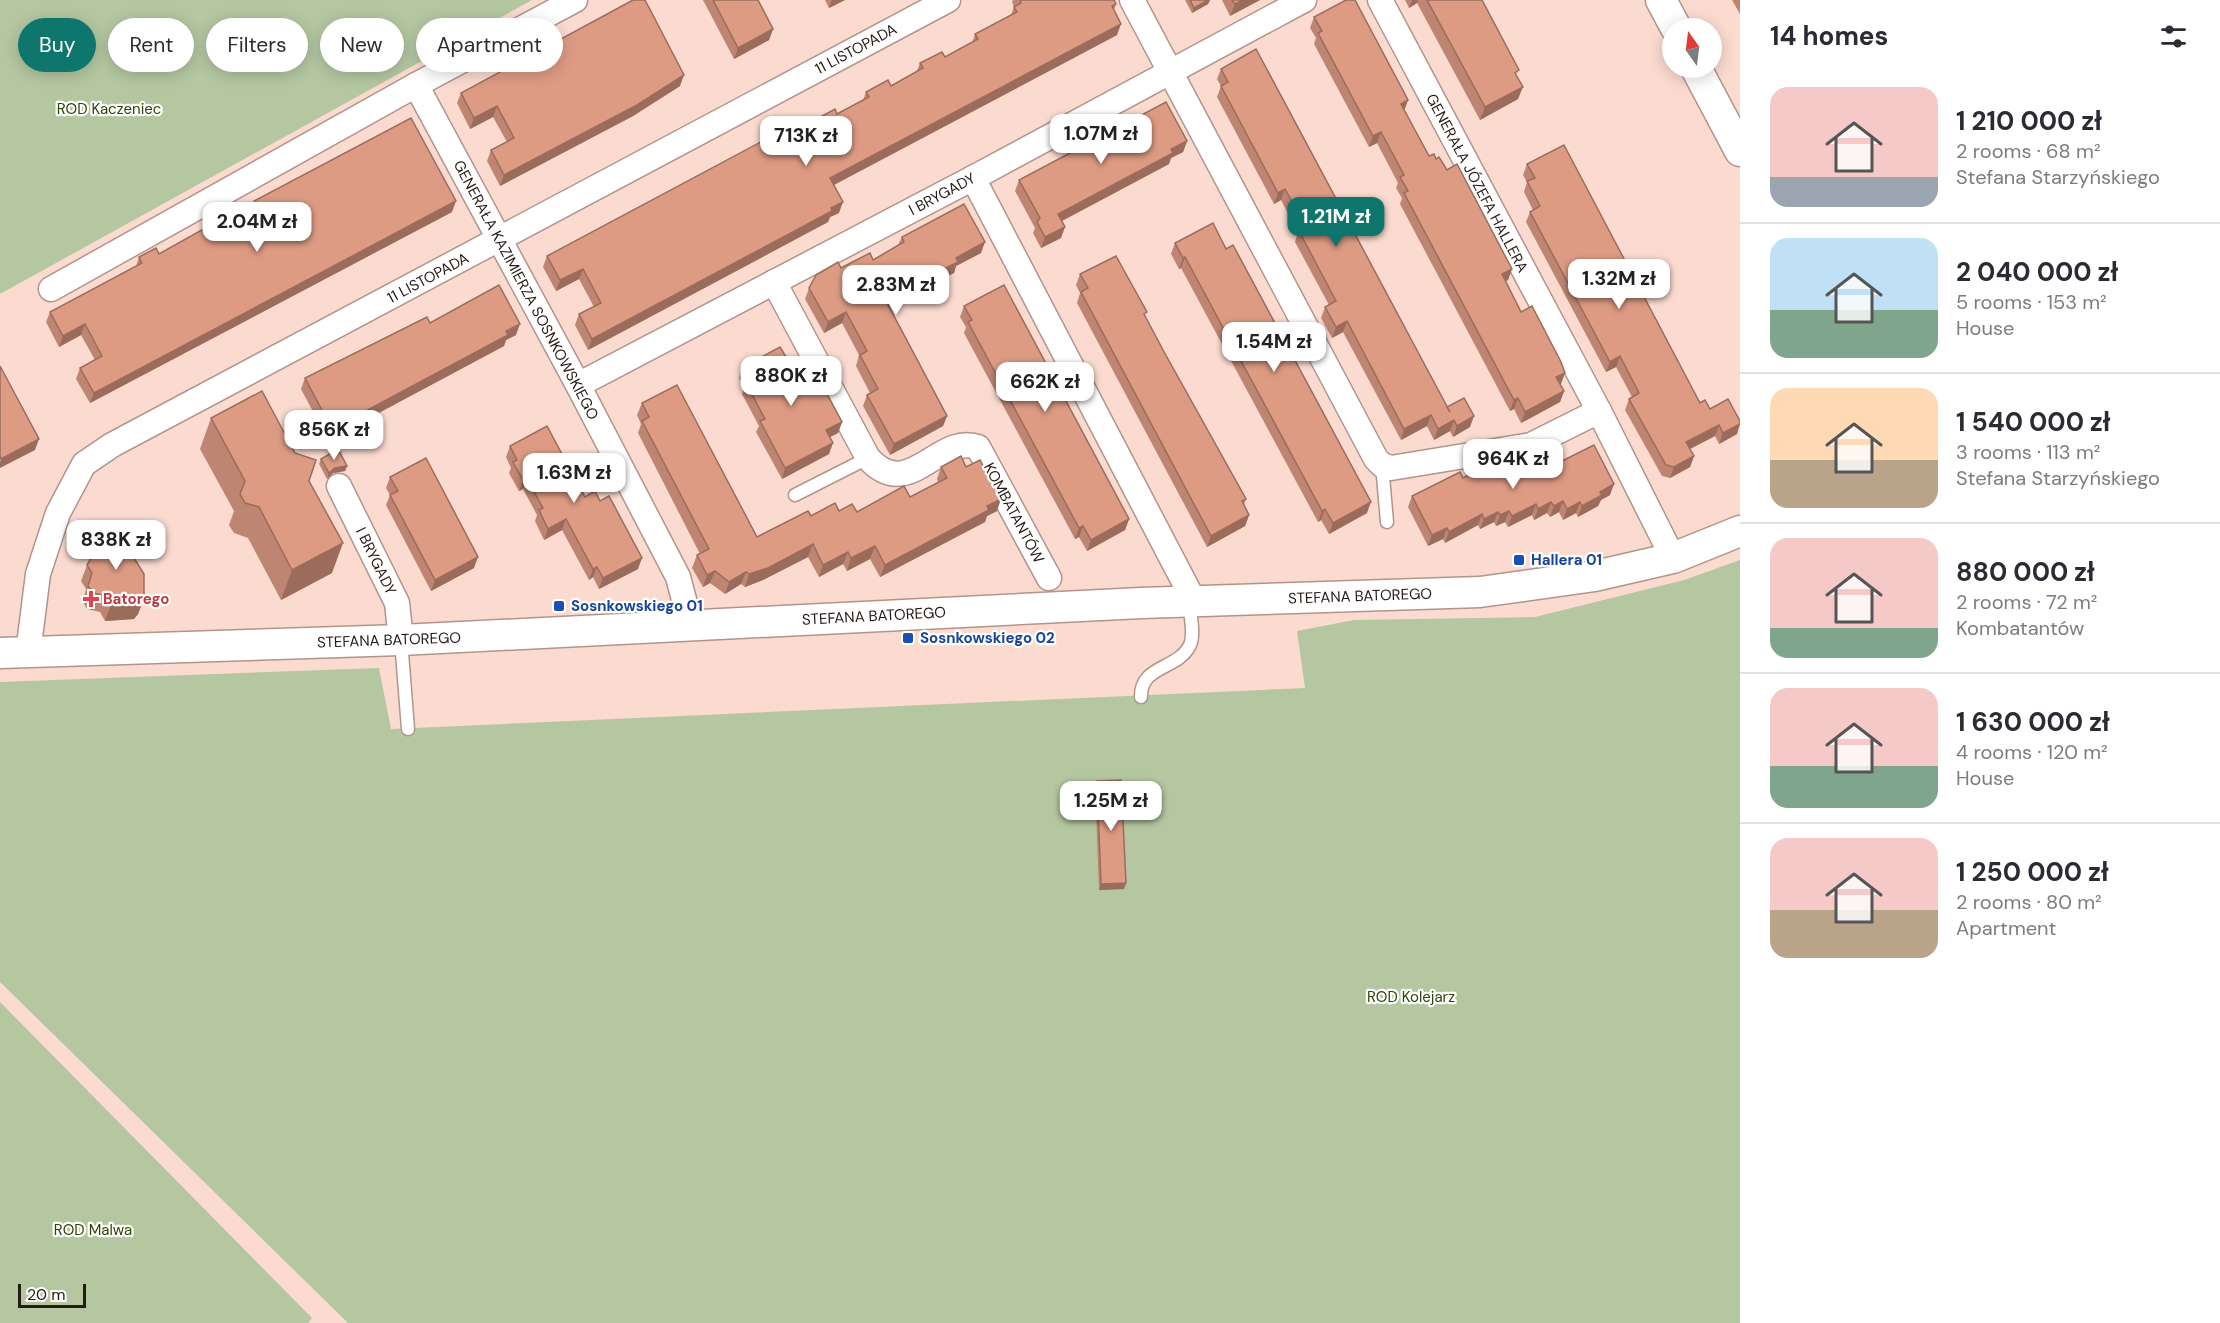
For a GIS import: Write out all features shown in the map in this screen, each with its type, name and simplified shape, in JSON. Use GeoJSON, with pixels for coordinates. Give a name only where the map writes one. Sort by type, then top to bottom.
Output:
{"type":"FeatureCollection","features":[{"type":"Feature","properties":{"kind":"street"},"geometry":{"type":"LineString","coordinates":[[51,290],[575,0]]}},
{"type":"Feature","properties":{"kind":"street","name":"11 LISTOPADA"},"geometry":{"type":"LineString","coordinates":[[14,653],[33,600],[46,543],[58,513],[84,464],[112,445],[948,0]]}},
{"type":"Feature","properties":{"kind":"street"},"geometry":{"type":"LineString","coordinates":[[1131,0],[1376,459],[1382,465],[1391,468],[1531,445],[1599,411]]}},
{"type":"Feature","properties":{"kind":"street","name":"I BRYGADY"},"geometry":{"type":"LineString","coordinates":[[578,385],[973,178],[1304,0]]}},
{"type":"Feature","properties":{"kind":"street","name":"GENERAŁA JÓZEFA HALLERA"},"geometry":{"type":"LineString","coordinates":[[1380,0],[1599,411],[1673,558]]}},
{"type":"Feature","properties":{"kind":"street"},"geometry":{"type":"LineString","coordinates":[[1661,0],[1671,18]]}},
{"type":"Feature","properties":{"kind":"street"},"geometry":{"type":"LineString","coordinates":[[1701,78],[1740,151]]}},
{"type":"Feature","properties":{"kind":"street","name":"GENERAŁA KAZIMIERZA SOSNKOWSKIEGO"},"geometry":{"type":"LineString","coordinates":[[416,86],[578,385],[678,577],[691,626]]}},
{"type":"Feature","properties":{"kind":"street"},"geometry":{"type":"LineString","coordinates":[[973,178],[1191,601]]}},
{"type":"Feature","properties":{"kind":"street","name":"KOMBATANTÓW"},"geometry":{"type":"LineString","coordinates":[[774,282],[868,458],[876,468],[888,474],[903,473],[955,447],[967,444],[978,447],[1049,578]]}},
{"type":"Feature","properties":{"kind":"street","name":"I BRYGADY"},"geometry":{"type":"LineString","coordinates":[[339,486],[397,603],[401,640]]}},
{"type":"Feature","properties":{"kind":"street","name":"STEFANA BATOREGO"},"geometry":{"type":"LineString","coordinates":[[14,653],[401,640],[1191,601],[1480,592],[1560,583],[1673,558],[1740,531]]}},
{"type":"Feature","properties":{"kind":"lane"},"geometry":{"type":"LineString","coordinates":[[795,495],[868,458]]}},
{"type":"Feature","properties":{"kind":"lane"},"geometry":{"type":"LineString","coordinates":[[1382,465],[1387,522]]}},
{"type":"Feature","properties":{"kind":"lane"},"geometry":{"type":"LineString","coordinates":[[1141,697],[1141,686],[1150,674],[1184,654],[1191,643],[1191,601]]}},
{"type":"Feature","properties":{"kind":"lane"},"geometry":{"type":"LineString","coordinates":[[401,640],[408,729]]}},
{"type":"Feature","properties":{"kind":"green space","name":"ROD Kaczeniec"},"geometry":{"type":"Polygon","coordinates":[[[0,0],[532,0],[499,18],[416,18],[416,64],[404,71],[404,18],[320,18],[320,72],[402,72],[0,294],[0,0]]]}},
{"type":"Feature","properties":{"kind":"green space","name":"ROD Kolejarz"},"geometry":{"type":"Polygon","coordinates":[[[1740,560],[1740,1323],[348,1323],[0,982],[0,682],[379,668],[391,729],[1305,688],[1297,631],[1354,620],[1535,617],[1684,580],[1740,560]]]}},
{"type":"Feature","properties":{"kind":"green space","name":"ROD Malwa"},"geometry":{"type":"Polygon","coordinates":[[[0,1002],[312,1318],[308,1323],[0,1323],[0,1002]]]}},
{"type":"Feature","properties":{"kind":"building"},"geometry":{"type":"Polygon","coordinates":[[[633,0],[645,0],[684,75],[637,105],[504,175],[491,150],[514,138],[497,106],[474,118],[461,93],[500,72],[563,72],[563,38],[633,0]]]}},
{"type":"Feature","properties":{"kind":"building"},"geometry":{"type":"Polygon","coordinates":[[[713,0],[758,0],[773,29],[738,48],[713,0]]]}},
{"type":"Feature","properties":{"kind":"building"},"geometry":{"type":"Polygon","coordinates":[[[1020,0],[1114,0],[1116,4],[1112,6],[1121,24],[830,178],[843,202],[831,208],[832,211],[592,339],[579,314],[601,303],[583,269],[560,280],[547,256],[787,128],[789,130],[800,124],[802,127],[835,109],[837,114],[869,97],[866,92],[888,80],[891,86],[923,68],[920,63],[942,52],[945,57],[978,39],[975,34],[1017,12],[1014,7],[1021,3],[1020,0]]]}},
{"type":"Feature","properties":{"kind":"building"},"geometry":{"type":"Polygon","coordinates":[[[1190,0],[1208,0],[1194,8],[1190,0]]]}},
{"type":"Feature","properties":{"kind":"building"},"geometry":{"type":"Polygon","coordinates":[[[1346,0],[1355,0],[1408,100],[1401,104],[1429,156],[1434,154],[1436,159],[1439,157],[1447,170],[1457,164],[1512,269],[1502,274],[1521,312],[1532,306],[1561,362],[1565,373],[1556,377],[1564,391],[1525,412],[1518,398],[1514,400],[1404,193],[1408,191],[1400,177],[1404,175],[1381,132],[1373,136],[1318,33],[1322,31],[1314,17],[1346,0]]]}},
{"type":"Feature","properties":{"kind":"building"},"geometry":{"type":"Polygon","coordinates":[[[1427,0],[1482,0],[1519,70],[1515,73],[1523,87],[1485,107],[1427,0]]]}},
{"type":"Feature","properties":{"kind":"building"},"geometry":{"type":"Polygon","coordinates":[[[1256,49],[1447,407],[1464,398],[1474,416],[1457,426],[1454,420],[1438,429],[1431,415],[1404,429],[1347,321],[1336,327],[1325,307],[1336,301],[1299,231],[1306,227],[1285,189],[1278,193],[1221,86],[1228,82],[1221,69],[1256,49]]]}},
{"type":"Feature","properties":{"kind":"building"},"geometry":{"type":"Polygon","coordinates":[[[1166,102],[1187,141],[1171,149],[1173,153],[1058,214],[1065,227],[1045,237],[1037,222],[1040,218],[1019,180],[1166,102]]]}},
{"type":"Feature","properties":{"kind":"building"},"geometry":{"type":"Polygon","coordinates":[[[411,118],[456,201],[94,393],[80,368],[102,356],[85,324],[63,336],[50,312],[142,263],[139,257],[156,248],[159,254],[218,221],[216,217],[229,210],[255,204],[254,201],[411,118]]]}},
{"type":"Feature","properties":{"kind":"building"},"geometry":{"type":"Polygon","coordinates":[[[1564,145],[1700,403],[1705,400],[1710,409],[1728,399],[1740,421],[1740,424],[1723,433],[1719,425],[1686,442],[1694,456],[1674,467],[1666,465],[1629,399],[1639,393],[1620,356],[1610,362],[1530,212],[1540,206],[1527,181],[1535,178],[1527,164],[1564,145]]]}},
{"type":"Feature","properties":{"kind":"building"},"geometry":{"type":"Polygon","coordinates":[[[964,204],[985,242],[956,258],[958,262],[938,272],[935,268],[899,288],[901,291],[885,299],[947,416],[894,444],[867,395],[878,389],[860,355],[867,351],[846,312],[828,322],[809,288],[816,275],[838,262],[841,268],[870,253],[873,260],[904,242],[902,237],[964,204]]]}},
{"type":"Feature","properties":{"kind":"building"},"geometry":{"type":"Polygon","coordinates":[[[1213,223],[1226,249],[1233,245],[1371,502],[1333,523],[1325,509],[1322,511],[1185,257],[1183,258],[1175,243],[1213,223]]]}},
{"type":"Feature","properties":{"kind":"building"},"geometry":{"type":"Polygon","coordinates":[[[1116,256],[1147,312],[1144,314],[1163,350],[1246,499],[1242,501],[1249,515],[1211,536],[1081,292],[1088,288],[1080,274],[1116,256]]]}},
{"type":"Feature","properties":{"kind":"building"},"geometry":{"type":"Polygon","coordinates":[[[499,285],[520,324],[506,331],[508,335],[332,429],[305,378],[427,317],[430,323],[499,285]]]}},
{"type":"Feature","properties":{"kind":"building"},"geometry":{"type":"Polygon","coordinates":[[[1004,285],[1129,519],[1091,540],[1083,526],[1079,528],[968,322],[972,320],[964,306],[1004,285]]]}},
{"type":"Feature","properties":{"kind":"building"},"geometry":{"type":"Polygon","coordinates":[[[780,347],[795,372],[811,364],[842,422],[826,430],[833,443],[785,468],[760,421],[765,419],[746,383],[750,381],[743,367],[780,347]]]}},
{"type":"Feature","properties":{"kind":"building"},"geometry":{"type":"Polygon","coordinates":[[[0,366],[39,439],[1,459],[0,456],[0,366]]]}},
{"type":"Feature","properties":{"kind":"building"},"geometry":{"type":"Polygon","coordinates":[[[677,385],[757,537],[808,511],[811,516],[835,503],[839,511],[852,504],[857,512],[904,486],[910,497],[947,478],[941,467],[961,456],[966,467],[980,460],[1001,499],[987,506],[989,510],[885,565],[875,546],[851,558],[848,552],[823,565],[813,544],[768,568],[749,574],[746,572],[729,582],[715,571],[707,575],[697,555],[709,549],[642,421],[649,417],[642,403],[677,385]]]}},
{"type":"Feature","properties":{"kind":"building"},"geometry":{"type":"Polygon","coordinates":[[[262,391],[295,453],[316,460],[309,481],[343,543],[292,570],[259,507],[245,503],[240,494],[245,481],[211,418],[262,391]]]}},
{"type":"Feature","properties":{"kind":"building"},"geometry":{"type":"Polygon","coordinates":[[[547,426],[585,497],[595,491],[600,501],[609,496],[642,558],[603,578],[597,567],[593,569],[566,519],[548,529],[539,510],[543,508],[527,479],[523,480],[513,462],[517,460],[510,446],[547,426]]]}},
{"type":"Feature","properties":{"kind":"building"},"geometry":{"type":"Polygon","coordinates":[[[1594,445],[1614,484],[1600,492],[1602,495],[1582,506],[1580,502],[1567,509],[1563,501],[1554,506],[1551,502],[1538,509],[1536,504],[1512,516],[1509,511],[1500,515],[1498,512],[1484,519],[1482,514],[1449,532],[1447,528],[1432,535],[1412,496],[1460,472],[1463,478],[1496,461],[1501,472],[1538,453],[1546,469],[1594,445]]]}},
{"type":"Feature","properties":{"kind":"building"},"geometry":{"type":"Polygon","coordinates":[[[338,449],[347,466],[335,468],[329,473],[321,459],[338,449]]]}},
{"type":"Feature","properties":{"kind":"building"},"geometry":{"type":"Polygon","coordinates":[[[426,458],[478,557],[435,580],[390,495],[398,491],[390,477],[426,458]]]}},
{"type":"Feature","properties":{"kind":"building"},"geometry":{"type":"Polygon","coordinates":[[[109,527],[134,541],[129,550],[144,574],[144,598],[139,603],[111,605],[106,596],[93,593],[88,586],[92,573],[87,565],[109,527]]]}},
{"type":"Feature","properties":{"kind":"building"},"geometry":{"type":"Polygon","coordinates":[[[1121,780],[1126,883],[1101,884],[1097,781],[1121,780]]]}},
{"type":"Feature","properties":{"kind":"place","name":"Hallera 01"},"geometry":{"type":"Point","coordinates":[1519,560]}},
{"type":"Feature","properties":{"kind":"place","name":"Batorego"},"geometry":{"type":"Point","coordinates":[91,599]}},
{"type":"Feature","properties":{"kind":"place","name":"Sosnkowskiego 01"},"geometry":{"type":"Point","coordinates":[559,606]}},
{"type":"Feature","properties":{"kind":"place","name":"Sosnkowskiego 02"},"geometry":{"type":"Point","coordinates":[908,638]}}]}
